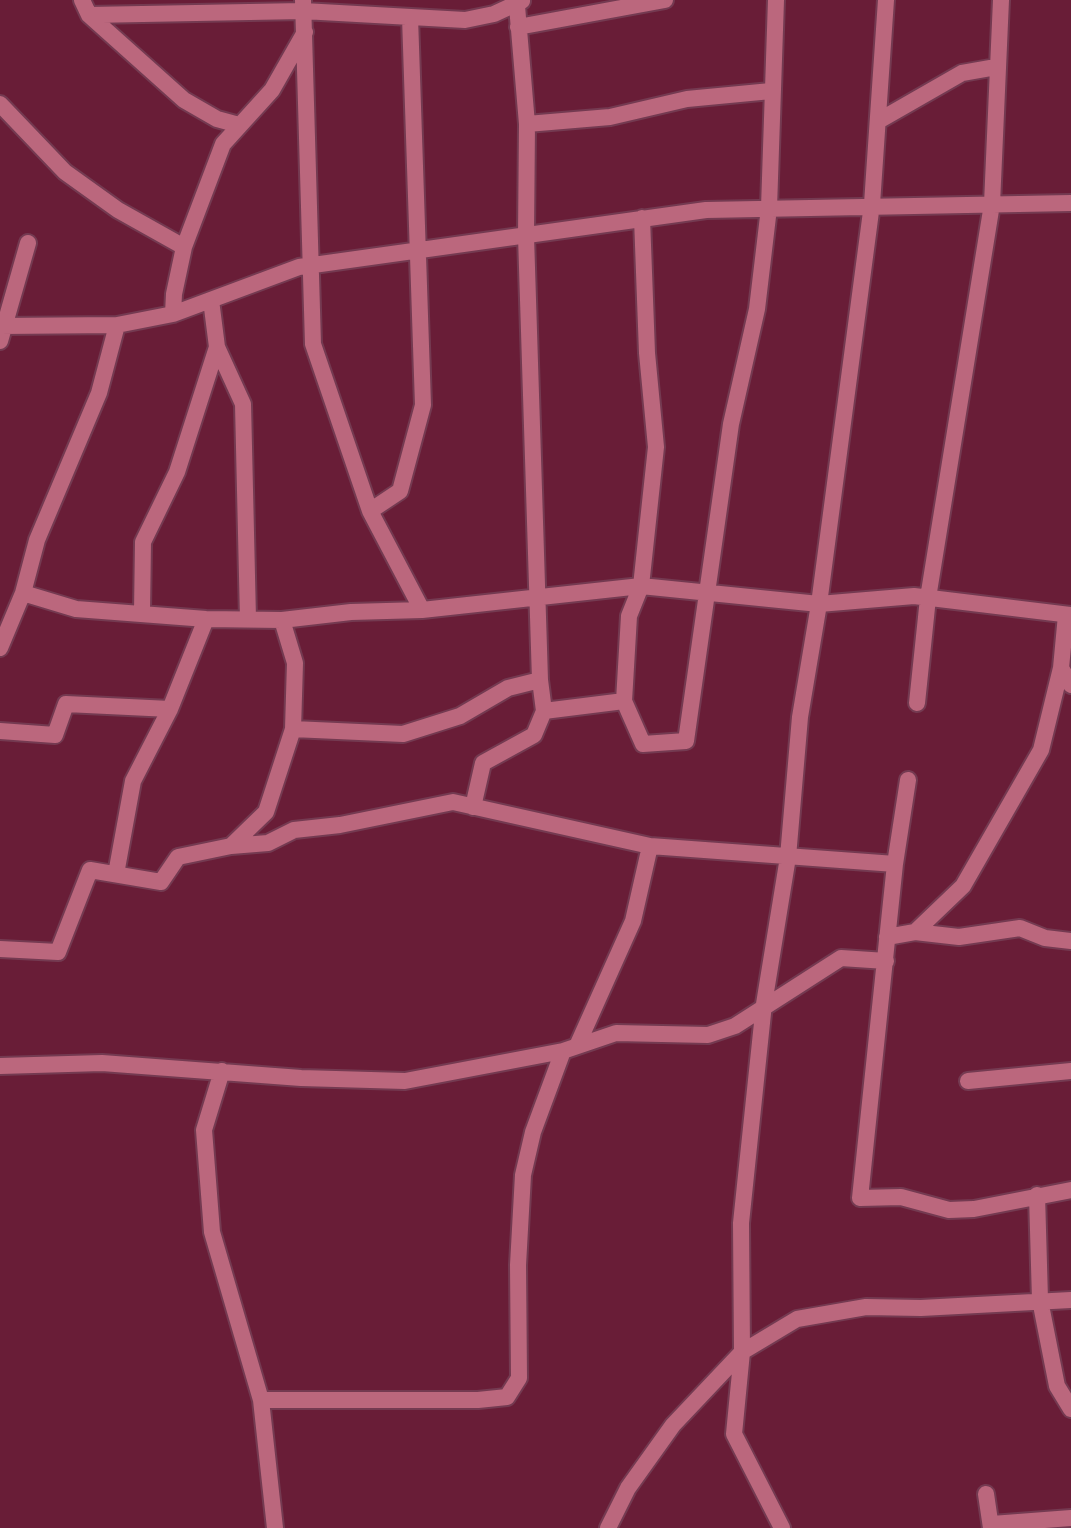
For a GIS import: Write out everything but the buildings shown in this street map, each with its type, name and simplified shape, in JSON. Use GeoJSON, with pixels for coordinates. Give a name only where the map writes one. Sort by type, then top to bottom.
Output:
{"type":"FeatureCollection","features":[{"type":"Feature","properties":{"kind":"street"},"geometry":{"type":"LineString","coordinates":[[518,27],[665,0]]}},
{"type":"Feature","properties":{"kind":"street"},"geometry":{"type":"LineString","coordinates":[[642,218],[647,353],[656,447],[641,586],[629,616],[624,701],[643,744],[686,741],[734,410],[757,309],[769,208],[776,0]]}},
{"type":"Feature","properties":{"kind":"street"},"geometry":{"type":"LineString","coordinates":[[782,1528],[734,1434],[742,1352],[741,1223],[764,1004],[788,857],[800,717],[819,604],[872,204],[886,0]]}},
{"type":"Feature","properties":{"kind":"street"},"geometry":{"type":"LineString","coordinates":[[917,703],[928,598],[992,204],[1001,0]]}},
{"type":"Feature","properties":{"kind":"street"},"geometry":{"type":"LineString","coordinates":[[86,7],[303,5],[465,20],[492,7],[520,3],[518,27],[527,124],[526,236],[540,680],[544,711],[534,735],[483,763],[473,807]]}},
{"type":"Feature","properties":{"kind":"street"},"geometry":{"type":"LineString","coordinates":[[303,5],[313,344],[370,511],[422,610]]}},
{"type":"Feature","properties":{"kind":"street"},"geometry":{"type":"LineString","coordinates":[[86,7],[184,100],[217,119],[239,125]]}},
{"type":"Feature","properties":{"kind":"street"},"geometry":{"type":"LineString","coordinates":[[370,511],[400,491],[423,405],[410,17]]}},
{"type":"Feature","properties":{"kind":"street"},"geometry":{"type":"LineString","coordinates":[[173,314],[184,247],[223,144],[272,90],[305,32]]}},
{"type":"Feature","properties":{"kind":"street"},"geometry":{"type":"LineString","coordinates":[[880,120],[962,73],[996,67]]}},
{"type":"Feature","properties":{"kind":"street"},"geometry":{"type":"LineString","coordinates":[[527,124],[610,117],[687,99],[771,91]]}},
{"type":"Feature","properties":{"kind":"street"},"geometry":{"type":"LineString","coordinates":[[0,104],[65,172],[118,210],[184,247]]}},
{"type":"Feature","properties":{"kind":"street"},"geometry":{"type":"LineString","coordinates":[[28,243],[2,331],[117,325],[173,314],[309,266],[706,210],[872,204],[1071,203]]}},
{"type":"Feature","properties":{"kind":"street"},"geometry":{"type":"LineString","coordinates":[[211,300],[217,347],[243,404],[248,619]]}},
{"type":"Feature","properties":{"kind":"street"},"geometry":{"type":"LineString","coordinates":[[0,648],[23,593],[37,540],[99,393],[117,325]]}},
{"type":"Feature","properties":{"kind":"street"},"geometry":{"type":"LineString","coordinates":[[142,612],[143,542],[177,472],[217,347]]}},
{"type":"Feature","properties":{"kind":"street"},"geometry":{"type":"LineString","coordinates":[[23,593],[76,609],[206,619],[282,620],[351,612],[422,610],[641,586],[819,604],[928,598],[1068,615],[1061,668],[1041,750],[963,886],[915,932]]}},
{"type":"Feature","properties":{"kind":"street"},"geometry":{"type":"LineString","coordinates":[[116,874],[133,781],[170,709],[206,619]]}},
{"type":"Feature","properties":{"kind":"street"},"geometry":{"type":"LineString","coordinates":[[231,846],[266,812],[293,729],[295,663],[282,620]]}},
{"type":"Feature","properties":{"kind":"street"},"geometry":{"type":"LineString","coordinates":[[1061,668],[1071,685]]}},
{"type":"Feature","properties":{"kind":"street"},"geometry":{"type":"LineString","coordinates":[[293,729],[403,734],[460,716],[508,688],[540,680]]}},
{"type":"Feature","properties":{"kind":"street"},"geometry":{"type":"LineString","coordinates":[[544,711],[624,701]]}},
{"type":"Feature","properties":{"kind":"street"},"geometry":{"type":"LineString","coordinates":[[0,731],[55,735],[66,704],[170,709]]}},
{"type":"Feature","properties":{"kind":"street"},"geometry":{"type":"LineString","coordinates":[[908,780],[895,864],[860,1198],[901,1197],[949,1210],[974,1209],[1071,1190]]}},
{"type":"Feature","properties":{"kind":"street"},"geometry":{"type":"LineString","coordinates":[[0,949],[58,952],[90,870],[161,882],[178,857],[231,846],[268,843],[294,830],[340,825],[453,802],[650,846],[895,864]]}},
{"type":"Feature","properties":{"kind":"street"},"geometry":{"type":"LineString","coordinates":[[261,1400],[478,1400],[507,1397],[519,1378],[518,1265],[523,1175],[533,1132],[570,1048],[633,921],[650,846]]}},
{"type":"Feature","properties":{"kind":"street"},"geometry":{"type":"LineString","coordinates":[[887,937],[915,932],[959,937],[1020,928],[1045,938],[1071,941]]}},
{"type":"Feature","properties":{"kind":"street"},"geometry":{"type":"LineString","coordinates":[[0,1066],[102,1063],[405,1081],[570,1048],[616,1033],[708,1035],[735,1026],[764,1004],[841,958],[886,961]]}},
{"type":"Feature","properties":{"kind":"street"},"geometry":{"type":"LineString","coordinates":[[222,1071],[204,1130],[212,1232],[261,1400],[275,1528]]}},
{"type":"Feature","properties":{"kind":"street"},"geometry":{"type":"LineString","coordinates":[[968,1081],[1071,1071]]}},
{"type":"Feature","properties":{"kind":"street"},"geometry":{"type":"LineString","coordinates":[[1037,1195],[1040,1300],[1057,1386],[1070,1414]]}},
{"type":"Feature","properties":{"kind":"street"},"geometry":{"type":"LineString","coordinates":[[608,1528],[628,1488],[673,1425],[742,1352],[797,1319],[866,1307],[921,1308],[1071,1300]]}},
{"type":"Feature","properties":{"kind":"street"},"geometry":{"type":"LineString","coordinates":[[986,1494],[992,1526],[1071,1518]]}}]}
